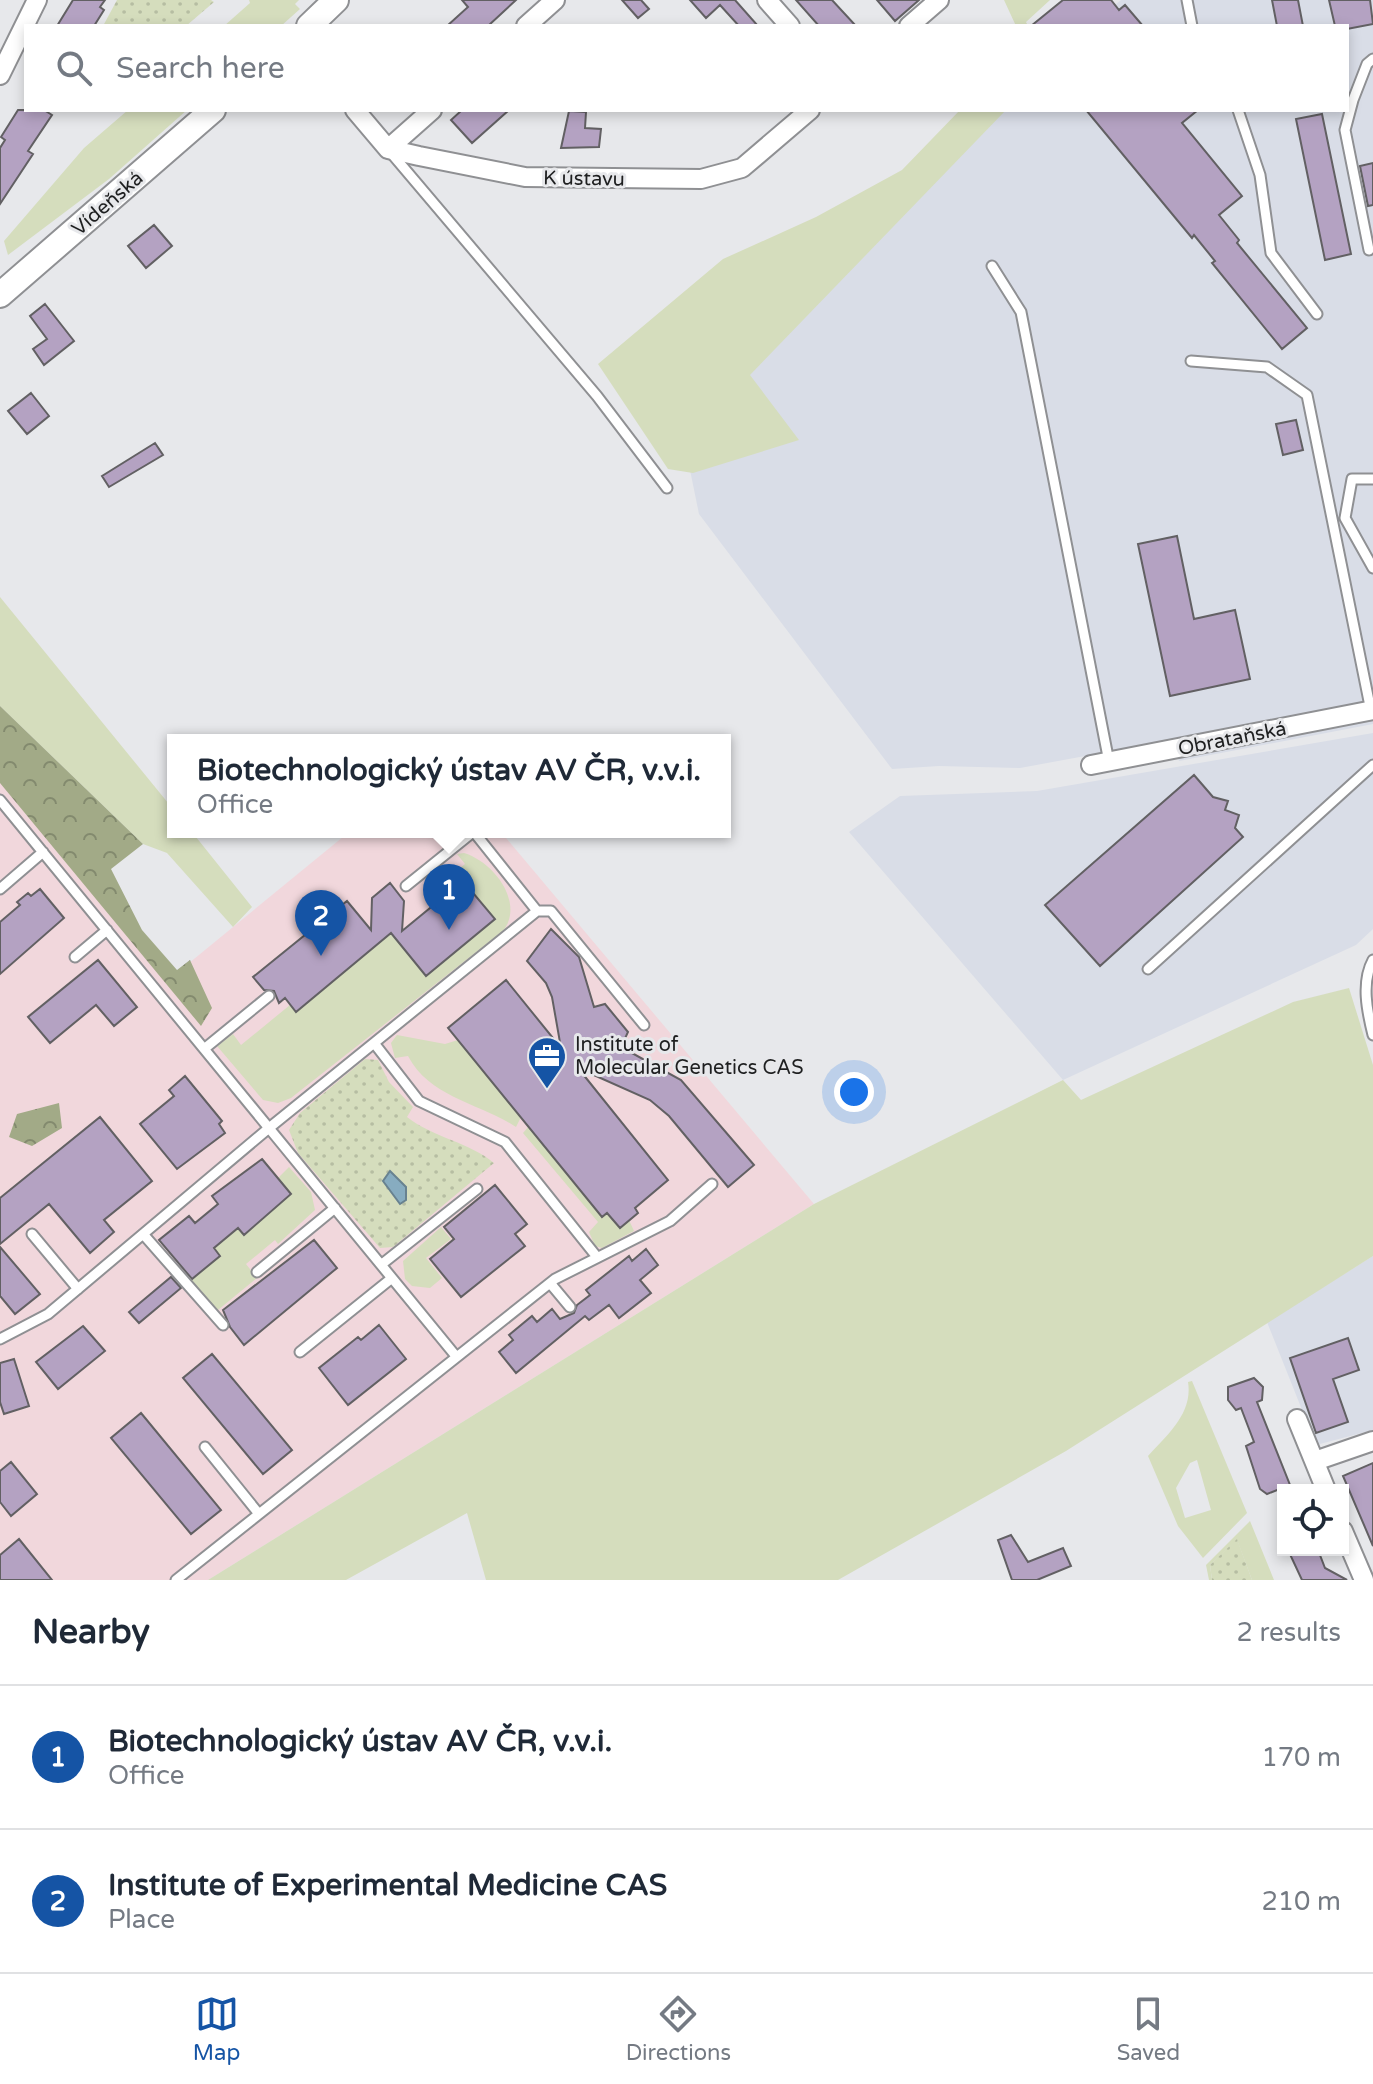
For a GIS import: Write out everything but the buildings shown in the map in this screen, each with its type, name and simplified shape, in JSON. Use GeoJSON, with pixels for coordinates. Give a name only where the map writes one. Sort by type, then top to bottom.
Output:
{"type":"FeatureCollection","features":[{"type":"Feature","properties":{"kind":"main road"},"geometry":{"type":"LineString","coordinates":[[311,24],[336,0]]}},
{"type":"Feature","properties":{"kind":"main road","name":"Vídeňská"},"geometry":{"type":"LineString","coordinates":[[0,295],[211,112]]}},
{"type":"Feature","properties":{"kind":"street"},"geometry":{"type":"LineString","coordinates":[[528,24],[555,0]]}},
{"type":"Feature","properties":{"kind":"street"},"geometry":{"type":"LineString","coordinates":[[767,0],[788,24]]}},
{"type":"Feature","properties":{"kind":"street"},"geometry":{"type":"LineString","coordinates":[[911,24],[939,0]]}},
{"type":"Feature","properties":{"kind":"street"},"geometry":{"type":"LineString","coordinates":[[0,75],[34,1]]}},
{"type":"Feature","properties":{"kind":"street"},"geometry":{"type":"LineString","coordinates":[[357,112],[388,149],[430,112]]}},
{"type":"Feature","properties":{"kind":"street","name":"K ústavu"},"geometry":{"type":"LineString","coordinates":[[388,149],[525,177],[701,179],[742,168],[808,112]]}},
{"type":"Feature","properties":{"kind":"street","name":"Obrataňská"},"geometry":{"type":"LineString","coordinates":[[1100,764],[1372,710]]}},
{"type":"Feature","properties":{"kind":"street"},"geometry":{"type":"LineString","coordinates":[[1297,1419],[1324,1484]]}},
{"type":"Feature","properties":{"kind":"street"},"geometry":{"type":"LineString","coordinates":[[1315,1461],[1373,1441]]}},
{"type":"Feature","properties":{"kind":"street"},"geometry":{"type":"LineString","coordinates":[[1349,1545],[1364,1580]]}},
{"type":"Feature","properties":{"kind":"lane"},"geometry":{"type":"LineString","coordinates":[[1187,0],[1192,24]]}},
{"type":"Feature","properties":{"kind":"lane"},"geometry":{"type":"LineString","coordinates":[[1369,250],[1345,130],[1362,76],[1373,59]]}},
{"type":"Feature","properties":{"kind":"lane"},"geometry":{"type":"LineString","coordinates":[[1239,112],[1260,175],[1271,253],[1317,314]]}},
{"type":"Feature","properties":{"kind":"lane"},"geometry":{"type":"LineString","coordinates":[[388,149],[597,396],[667,488]]}},
{"type":"Feature","properties":{"kind":"lane"},"geometry":{"type":"LineString","coordinates":[[992,266],[1021,312],[1100,764]]}},
{"type":"Feature","properties":{"kind":"lane"},"geometry":{"type":"LineString","coordinates":[[1191,361],[1267,367],[1307,395],[1372,710]]}},
{"type":"Feature","properties":{"kind":"lane"},"geometry":{"type":"LineString","coordinates":[[1373,479],[1352,479],[1345,518],[1373,568]]}},
{"type":"Feature","properties":{"kind":"lane"},"geometry":{"type":"LineString","coordinates":[[1148,969],[1373,765]]}},
{"type":"Feature","properties":{"kind":"lane"},"geometry":{"type":"LineString","coordinates":[[0,800],[455,1355]]}},
{"type":"Feature","properties":{"kind":"lane"},"geometry":{"type":"LineString","coordinates":[[406,886],[466,838]]}},
{"type":"Feature","properties":{"kind":"lane"},"geometry":{"type":"LineString","coordinates":[[479,838],[537,911]]}},
{"type":"Feature","properties":{"kind":"lane"},"geometry":{"type":"LineString","coordinates":[[0,889],[43,852]]}},
{"type":"Feature","properties":{"kind":"lane"},"geometry":{"type":"LineString","coordinates":[[0,1339],[48,1314],[269,1128],[537,911],[551,911],[644,1025]]}},
{"type":"Feature","properties":{"kind":"lane"},"geometry":{"type":"LineString","coordinates":[[75,957],[107,930]]}},
{"type":"Feature","properties":{"kind":"lane"},"geometry":{"type":"LineString","coordinates":[[1373,960],[1369,968],[1366,1004],[1373,1035]]}},
{"type":"Feature","properties":{"kind":"lane"},"geometry":{"type":"LineString","coordinates":[[204,1049],[269,996]]}},
{"type":"Feature","properties":{"kind":"lane"},"geometry":{"type":"LineString","coordinates":[[374,1043],[419,1101],[505,1142],[597,1257]]}},
{"type":"Feature","properties":{"kind":"lane"},"geometry":{"type":"LineString","coordinates":[[176,1580],[455,1355],[550,1283],[670,1221],[712,1184]]}},
{"type":"Feature","properties":{"kind":"lane"},"geometry":{"type":"LineString","coordinates":[[382,1264],[477,1189]]}},
{"type":"Feature","properties":{"kind":"lane"},"geometry":{"type":"LineString","coordinates":[[257,1272],[335,1208]]}},
{"type":"Feature","properties":{"kind":"lane"},"geometry":{"type":"LineString","coordinates":[[32,1234],[78,1289]]}},
{"type":"Feature","properties":{"kind":"lane"},"geometry":{"type":"LineString","coordinates":[[143,1234],[223,1325]]}},
{"type":"Feature","properties":{"kind":"lane"},"geometry":{"type":"LineString","coordinates":[[300,1352],[392,1278]]}},
{"type":"Feature","properties":{"kind":"lane"},"geometry":{"type":"LineString","coordinates":[[550,1283],[570,1307]]}},
{"type":"Feature","properties":{"kind":"lane"},"geometry":{"type":"LineString","coordinates":[[205,1447],[259,1514]]}},
{"type":"Feature","properties":{"kind":"shaded area"},"geometry":{"type":"Polygon","coordinates":[[[1063,0],[1111,0],[1115,5],[1121,0],[1373,0],[1373,724],[1179,761],[1172,740],[1020,768],[939,766],[892,769],[699,514],[690,470],[746,372],[997,112],[1349,112],[1349,24],[1033,24],[1063,0]]]}},
{"type":"Feature","properties":{"kind":"shaded area"},"geometry":{"type":"Polygon","coordinates":[[[1373,733],[1373,929],[1356,945],[1063,1080],[849,832],[900,796],[1037,791],[1373,733]]]}},
{"type":"Feature","properties":{"kind":"shaded area"},"geometry":{"type":"Polygon","coordinates":[[[0,765],[172,977],[342,838],[506,838],[814,1204],[208,1580],[0,1580],[0,765]]]}},
{"type":"Feature","properties":{"kind":"shaded area"},"geometry":{"type":"Polygon","coordinates":[[[1373,1256],[1373,1430],[1316,1445],[1267,1322],[1373,1256]]]}},
{"type":"Feature","properties":{"kind":"green space"},"geometry":{"type":"Polygon","coordinates":[[[117,0],[214,2],[188,24],[104,24],[117,0]]]}},
{"type":"Feature","properties":{"kind":"green space"},"geometry":{"type":"Polygon","coordinates":[[[249,0],[299,0],[295,4],[300,9],[283,24],[226,24],[250,3],[249,0]]]}},
{"type":"Feature","properties":{"kind":"green space"},"geometry":{"type":"Polygon","coordinates":[[[1004,0],[1050,0],[1027,24],[1015,24],[1004,0]]]}},
{"type":"Feature","properties":{"kind":"green space"},"geometry":{"type":"Polygon","coordinates":[[[126,112],[185,112],[109,179],[8,255],[4,241],[84,148],[126,112]]]}},
{"type":"Feature","properties":{"kind":"green space"},"geometry":{"type":"Polygon","coordinates":[[[958,112],[1004,112],[750,375],[799,440],[693,473],[668,469],[598,364],[723,259],[816,217],[902,170],[958,112]]]}},
{"type":"Feature","properties":{"kind":"green space"},"geometry":{"type":"Polygon","coordinates":[[[0,597],[167,802],[167,838],[197,838],[252,907],[233,927],[167,853],[143,844],[0,706],[0,597]]]}},
{"type":"Feature","properties":{"kind":"green space"},"geometry":{"type":"Polygon","coordinates":[[[0,706],[143,844],[111,869],[142,930],[177,970],[190,960],[212,1008],[201,1026],[0,783],[0,706]]]}},
{"type":"Feature","properties":{"kind":"green space"},"geometry":{"type":"Polygon","coordinates":[[[464,853],[486,865],[503,885],[510,908],[509,920],[503,931],[291,1098],[278,1103],[263,1100],[217,1046],[233,1034],[241,1045],[290,1005],[296,1011],[380,943],[370,929],[384,918],[427,975],[495,919],[463,881],[450,891],[443,882],[465,864],[457,854],[464,853]]]}},
{"type":"Feature","properties":{"kind":"green space"},"geometry":{"type":"Polygon","coordinates":[[[1349,988],[1373,1065],[1373,1256],[1066,1451],[838,1580],[486,1580],[467,1513],[346,1580],[208,1580],[814,1204],[1063,1080],[1081,1100],[1293,1002],[1349,988]]]}},
{"type":"Feature","properties":{"kind":"green space"},"geometry":{"type":"Polygon","coordinates":[[[397,1035],[445,1044],[458,1040],[521,1117],[516,1127],[442,1091],[417,1070],[408,1056],[395,1058],[391,1043],[397,1035]]]}},
{"type":"Feature","properties":{"kind":"green space"},"geometry":{"type":"Polygon","coordinates":[[[365,1059],[378,1060],[389,1082],[413,1107],[407,1117],[494,1163],[393,1247],[380,1248],[298,1153],[289,1130],[300,1113],[365,1059]]]}},
{"type":"Feature","properties":{"kind":"green space"},"geometry":{"type":"Polygon","coordinates":[[[59,1103],[62,1128],[32,1146],[9,1137],[17,1114],[59,1103]]]}},
{"type":"Feature","properties":{"kind":"green space"},"geometry":{"type":"Polygon","coordinates":[[[529,1126],[617,1204],[609,1215],[620,1228],[629,1220],[634,1231],[602,1248],[595,1246],[589,1232],[598,1222],[523,1133],[529,1126]]]}},
{"type":"Feature","properties":{"kind":"green space"},"geometry":{"type":"Polygon","coordinates":[[[289,1167],[311,1192],[315,1210],[278,1244],[275,1240],[246,1264],[257,1278],[218,1310],[189,1282],[220,1256],[214,1248],[238,1228],[245,1235],[290,1194],[278,1178],[289,1167]]]}},
{"type":"Feature","properties":{"kind":"green space"},"geometry":{"type":"Polygon","coordinates":[[[441,1227],[451,1239],[426,1258],[442,1278],[430,1288],[412,1286],[405,1279],[403,1261],[441,1227]]]}},
{"type":"Feature","properties":{"kind":"green space"},"geometry":{"type":"Polygon","coordinates":[[[1192,1381],[1247,1513],[1203,1558],[1178,1526],[1148,1456],[1183,1413],[1189,1393],[1188,1382],[1192,1381]],[[1197,1460],[1190,1463],[1176,1488],[1185,1518],[1211,1510],[1197,1460]]]}},
{"type":"Feature","properties":{"kind":"green space"},"geometry":{"type":"Polygon","coordinates":[[[1250,1521],[1274,1580],[1252,1580],[1237,1540],[1210,1565],[1212,1580],[1209,1580],[1206,1565],[1250,1521]]]}},
{"type":"Feature","properties":{"kind":"green space"},"geometry":{"type":"Polygon","coordinates":[[[1237,1539],[1252,1580],[1212,1580],[1210,1565],[1237,1539]]]}},
{"type":"Feature","properties":{"kind":"water"},"geometry":{"type":"Polygon","coordinates":[[[390,1171],[406,1187],[406,1200],[400,1204],[383,1181],[390,1171]]]}},
{"type":"Feature","properties":{"kind":"place","name":"Biotechnologický ústav AV ČR, v.v.i."},"geometry":{"type":"Point","coordinates":[449,930]}},
{"type":"Feature","properties":{"kind":"place","name":"Institute of Experimental Medicine CAS"},"geometry":{"type":"Point","coordinates":[321,956]}},
{"type":"Feature","properties":{"kind":"place","name":"Institute of Molecular Genetics CAS"},"geometry":{"type":"Point","coordinates":[547,1090]}}]}
